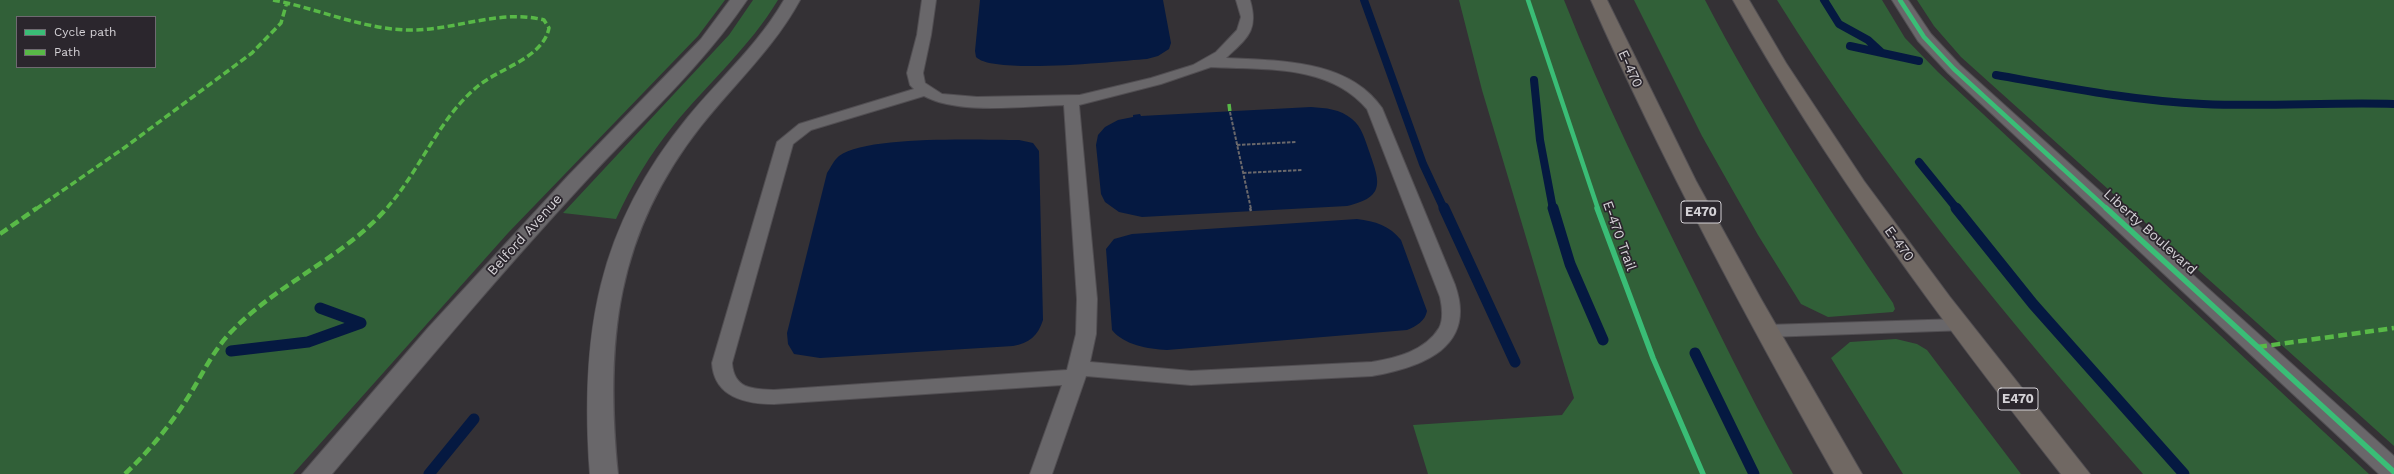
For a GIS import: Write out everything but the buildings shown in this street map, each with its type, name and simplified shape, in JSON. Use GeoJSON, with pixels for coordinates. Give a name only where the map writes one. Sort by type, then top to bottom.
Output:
{"type":"FeatureCollection","features":[{"type":"Feature","properties":{"kind":"highway","name":"E-470"},"geometry":{"type":"LineString","coordinates":[[1599,0],[1644,98],[1689,188],[1767,331],[1848,474]]}},
{"type":"Feature","properties":{"kind":"highway","name":"E-470"},"geometry":{"type":"LineString","coordinates":[[1741,0],[1779,68],[1826,142],[1912,262],[2076,474]]}},
{"type":"Feature","properties":{"kind":"main road","name":"Belford Avenue"},"geometry":{"type":"LineString","coordinates":[[316,474],[436,334],[575,180],[707,43],[739,0]]}},
{"type":"Feature","properties":{"kind":"main road"},"geometry":{"type":"LineString","coordinates":[[604,474],[598,398],[599,352],[609,290],[632,222],[649,189],[676,147],[707,106],[769,36],[792,0]]}},
{"type":"Feature","properties":{"kind":"main road","name":"Liberty Boulevard"},"geometry":{"type":"LineString","coordinates":[[1900,0],[1924,37],[1954,69],[2394,472]]}},
{"type":"Feature","properties":{"kind":"lane"},"geometry":{"type":"LineString","coordinates":[[929,0],[924,35],[915,73],[918,85],[925,92],[939,98],[964,102],[1070,101],[1156,81],[1210,62],[1232,45],[1244,31],[1248,17],[1243,0]]}},
{"type":"Feature","properties":{"kind":"lane"},"geometry":{"type":"LineString","coordinates":[[925,92],[804,127],[785,142],[722,363],[722,374],[726,383],[740,392],[774,397],[1076,372],[1191,378],[1384,368],[1419,356],[1438,343],[1449,329],[1452,313],[1448,291],[1374,108],[1367,98],[1348,83],[1316,72],[1210,62]]}},
{"type":"Feature","properties":{"kind":"lane"},"geometry":{"type":"LineString","coordinates":[[1041,474],[1076,372],[1086,334],[1088,309],[1070,101]]}},
{"type":"Feature","properties":{"kind":"lane"},"geometry":{"type":"LineString","coordinates":[[1767,331],[1960,325]]}},
{"type":"Feature","properties":{"kind":"path"},"geometry":{"type":"LineString","coordinates":[[1230,112],[1251,211]]}},
{"type":"Feature","properties":{"kind":"path"},"geometry":{"type":"LineString","coordinates":[[1237,145],[1296,142]]}},
{"type":"Feature","properties":{"kind":"path"},"geometry":{"type":"LineString","coordinates":[[1243,173],[1302,170]]}},
{"type":"Feature","properties":{"kind":"green space"},"geometry":{"type":"Polygon","coordinates":[[[0,0],[725,0],[698,36],[508,233],[293,474],[0,474],[0,0]]]}},
{"type":"Feature","properties":{"kind":"green space"},"geometry":{"type":"Polygon","coordinates":[[[753,0],[778,0],[767,17],[741,50],[686,110],[656,148],[628,194],[616,219],[563,213],[729,35],[753,0]]]}},
{"type":"Feature","properties":{"kind":"green space"},"geometry":{"type":"Polygon","coordinates":[[[1459,0],[1564,0],[1611,110],[1645,181],[1732,358],[1793,474],[1428,474],[1413,425],[1562,415],[1574,398],[1482,90],[1459,0]]]}},
{"type":"Feature","properties":{"kind":"green space"},"geometry":{"type":"Polygon","coordinates":[[[1634,0],[1705,0],[1771,117],[1843,229],[1893,303],[1895,309],[1893,312],[1828,317],[1801,304],[1758,235],[1702,136],[1634,0]]]}},
{"type":"Feature","properties":{"kind":"green space"},"geometry":{"type":"Polygon","coordinates":[[[1777,0],[1882,0],[1905,38],[1938,72],[2369,474],[2143,474],[1997,303],[1904,185],[1818,63],[1777,0]]]}},
{"type":"Feature","properties":{"kind":"green space"},"geometry":{"type":"Polygon","coordinates":[[[1917,0],[2394,0],[2394,446],[1961,57],[1934,26],[1917,0]]]}},
{"type":"Feature","properties":{"kind":"green space"},"geometry":{"type":"Polygon","coordinates":[[[1896,339],[1917,344],[1927,350],[2021,474],[1903,474],[1831,358],[1850,342],[1896,339]]]}},
{"type":"Feature","properties":{"kind":"water"},"geometry":{"type":"Polygon","coordinates":[[[980,0],[1163,0],[1171,43],[1169,49],[1158,56],[1147,59],[1057,66],[1006,65],[987,62],[976,57],[975,51],[980,0]]]}},
{"type":"Feature","properties":{"kind":"water"},"geometry":{"type":"Polygon","coordinates":[[[1311,107],[1343,113],[1352,119],[1358,126],[1363,134],[1376,171],[1377,187],[1374,193],[1368,198],[1347,206],[1142,217],[1119,212],[1105,202],[1101,194],[1096,145],[1098,135],[1105,127],[1118,120],[1140,114],[1141,116],[1311,107]]]}},
{"type":"Feature","properties":{"kind":"water"},"geometry":{"type":"Polygon","coordinates":[[[925,140],[1019,140],[1033,143],[1039,151],[1043,320],[1041,326],[1032,338],[1024,343],[1013,346],[820,358],[794,354],[788,344],[787,333],[827,173],[839,156],[853,149],[898,142],[925,140]]]}},
{"type":"Feature","properties":{"kind":"water"},"geometry":{"type":"Polygon","coordinates":[[[1357,219],[1382,225],[1392,231],[1401,240],[1427,311],[1420,323],[1414,327],[1407,330],[1167,350],[1152,349],[1130,343],[1112,330],[1106,249],[1114,239],[1132,234],[1357,219]]]}},
{"type":"Feature","properties":{"kind":"waterway"},"geometry":{"type":"LineString","coordinates":[[1364,0],[1423,164],[1444,209]]}},
{"type":"Feature","properties":{"kind":"waterway"},"geometry":{"type":"LineString","coordinates":[[1824,0],[1839,24],[1868,40],[1881,52]]}},
{"type":"Feature","properties":{"kind":"waterway"},"geometry":{"type":"LineString","coordinates":[[1850,46],[1919,61]]}},
{"type":"Feature","properties":{"kind":"waterway"},"geometry":{"type":"LineString","coordinates":[[1996,75],[2099,93],[2151,100],[2203,104],[2394,104]]}},
{"type":"Feature","properties":{"kind":"waterway"},"geometry":{"type":"LineString","coordinates":[[1534,80],[1540,140],[1553,209]]}},
{"type":"Feature","properties":{"kind":"waterway"},"geometry":{"type":"LineString","coordinates":[[1919,162],[1957,209]]}},
{"type":"Feature","properties":{"kind":"waterway"},"geometry":{"type":"LineString","coordinates":[[1444,208],[1515,362]]}},
{"type":"Feature","properties":{"kind":"waterway"},"geometry":{"type":"LineString","coordinates":[[1553,208],[1570,264],[1603,340]]}},
{"type":"Feature","properties":{"kind":"waterway"},"geometry":{"type":"LineString","coordinates":[[1956,208],[2033,304],[2184,474]]}},
{"type":"Feature","properties":{"kind":"waterway"},"geometry":{"type":"LineString","coordinates":[[231,351],[308,342],[361,323],[320,308]]}},
{"type":"Feature","properties":{"kind":"waterway"},"geometry":{"type":"LineString","coordinates":[[1695,353],[1754,474]]}},
{"type":"Feature","properties":{"kind":"waterway"},"geometry":{"type":"LineString","coordinates":[[429,474],[474,419]]}},
{"type":"Feature","properties":{"kind":"marked path"},"geometry":{"type":"LineString","coordinates":[[125,474],[150,449],[173,420],[186,401],[205,367],[232,330],[244,319],[342,248],[380,216],[403,187],[444,123],[455,109],[484,81],[519,61],[541,45],[548,36],[549,28],[544,20],[532,17],[516,16],[499,17],[429,29],[397,29],[378,27],[291,3],[273,0]]}},
{"type":"Feature","properties":{"kind":"marked path"},"geometry":{"type":"LineString","coordinates":[[0,234],[124,148],[252,53],[281,23],[287,2]]}},
{"type":"Feature","properties":{"kind":"marked path"},"geometry":{"type":"LineString","coordinates":[[1229,104],[1230,112]]}},
{"type":"Feature","properties":{"kind":"marked path"},"geometry":{"type":"LineString","coordinates":[[2258,347],[2313,338],[2394,328]]}},
{"type":"Feature","properties":{"kind":"cycle path","name":"E-470 Trail"},"geometry":{"type":"LineString","coordinates":[[1528,0],[1608,240],[1653,358],[1703,474]]}},
{"type":"Feature","properties":{"kind":"cycle path"},"geometry":{"type":"LineString","coordinates":[[1900,0],[1924,37],[1954,69],[2394,472]]}}]}
